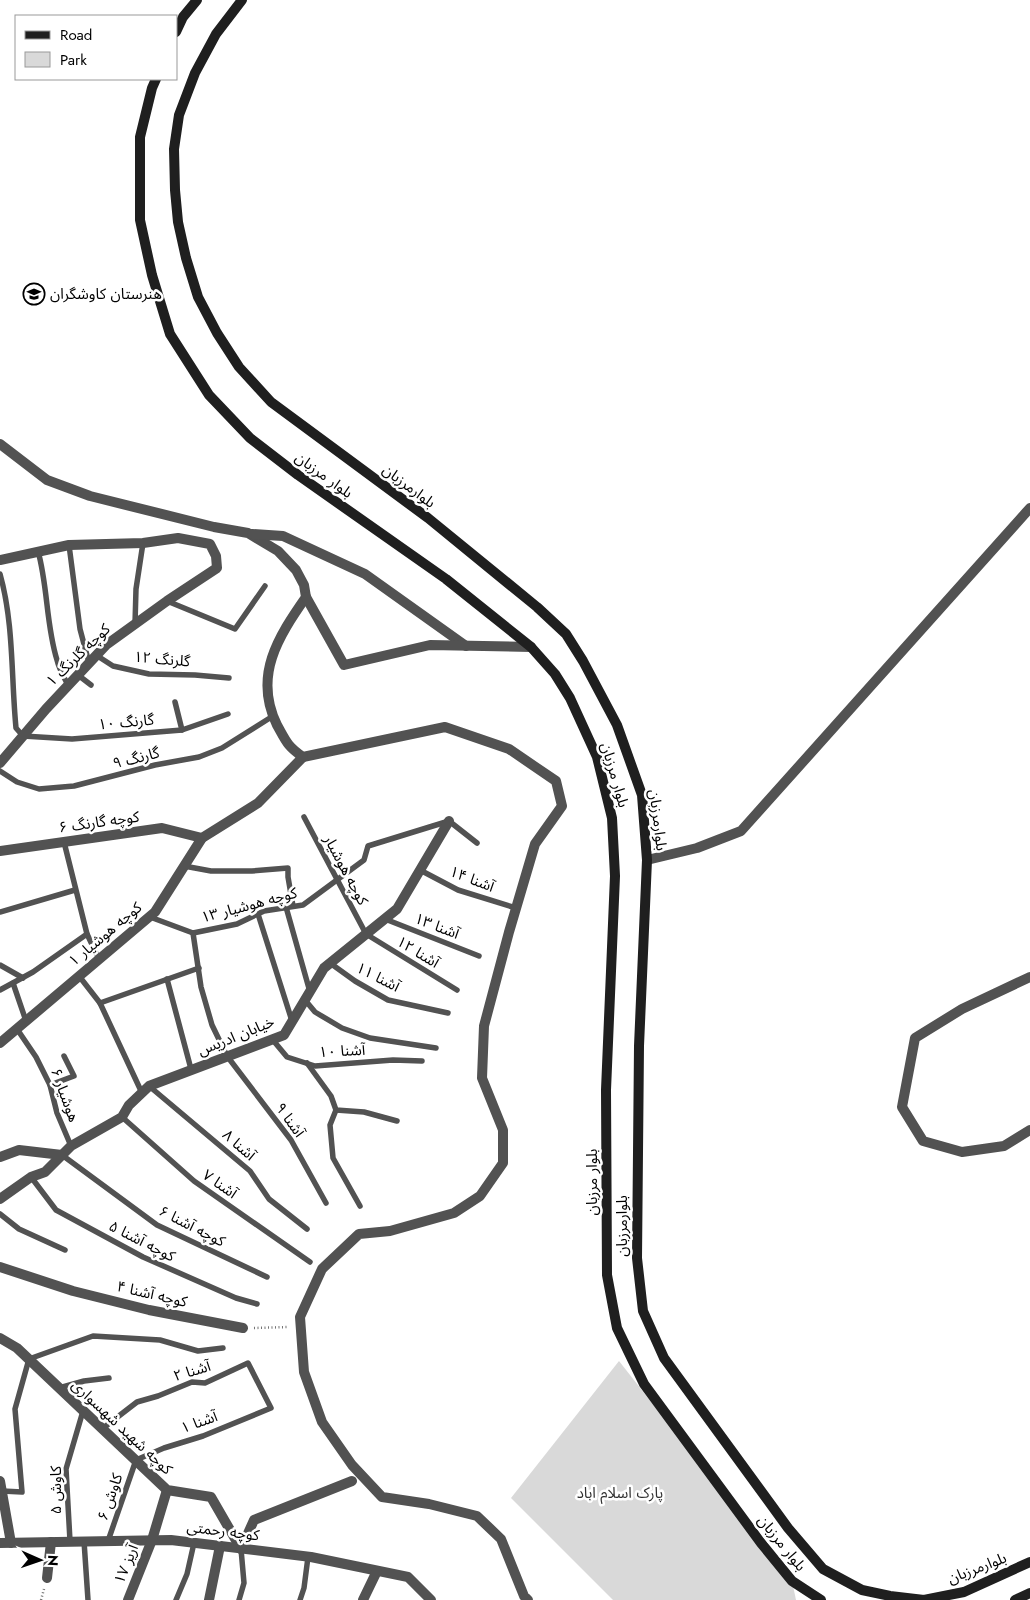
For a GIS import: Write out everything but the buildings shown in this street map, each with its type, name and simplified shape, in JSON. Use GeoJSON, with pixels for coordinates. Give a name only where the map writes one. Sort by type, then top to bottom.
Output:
{"type":"FeatureCollection","features":[{"type":"Feature","properties":{"kind":"main road"},"geometry":{"type":"LineString","coordinates":[[178,28],[183,17],[197,0]]}},
{"type":"Feature","properties":{"kind":"main road","name":"بلوارمرزبان"},"geometry":{"type":"LineString","coordinates":[[242,0],[216,34],[196,73],[179,115],[174,148],[178,222],[186,258],[198,297],[217,333],[239,367],[271,402],[428,518],[537,607],[566,634],[583,661],[617,725],[642,795],[647,860],[639,1046],[636,1258],[643,1311],[664,1358],[788,1528],[823,1569],[862,1590],[924,1600],[964,1592],[1030,1562]]}},
{"type":"Feature","properties":{"kind":"main road","name":"بلوار مرزبان"},"geometry":{"type":"LineString","coordinates":[[156,80],[140,138],[140,220],[152,275],[170,334],[209,395],[250,438],[298,475],[446,579],[531,648],[555,674],[570,698],[597,757],[612,818],[615,876],[606,1090],[607,1275],[617,1328],[644,1384],[761,1543],[792,1581],[821,1600]]}},
{"type":"Feature","properties":{"kind":"main road"},"geometry":{"type":"LineString","coordinates":[[1015,1600],[1030,1593]]}},
{"type":"Feature","properties":{"kind":"street"},"geometry":{"type":"LineString","coordinates":[[0,444],[47,480],[90,496],[214,527],[248,533],[283,536],[365,574],[467,646]]}},
{"type":"Feature","properties":{"kind":"street"},"geometry":{"type":"LineString","coordinates":[[647,860],[697,848],[741,831],[1030,508]]}},
{"type":"Feature","properties":{"kind":"street"},"geometry":{"type":"LineString","coordinates":[[248,533],[278,551],[296,570],[304,586],[306,597],[344,665],[430,645],[531,648]]}},
{"type":"Feature","properties":{"kind":"street","name":"کوچه گلرنگ ۱"},"geometry":{"type":"LineString","coordinates":[[0,763],[68,685],[106,645],[217,568],[216,556],[210,544],[178,538],[143,543]]}},
{"type":"Feature","properties":{"kind":"street"},"geometry":{"type":"LineString","coordinates":[[0,560],[69,545],[143,543]]}},
{"type":"Feature","properties":{"kind":"street"},"geometry":{"type":"LineString","coordinates":[[306,597],[284,630],[267,673],[268,702],[288,747],[303,757],[445,727],[509,749],[556,781],[562,806],[535,844],[484,1026],[482,1078],[503,1130],[503,1163],[480,1196],[454,1213],[390,1231],[359,1234],[322,1269],[300,1317],[304,1372],[322,1422],[352,1465],[382,1497],[429,1504],[477,1516],[501,1539],[524,1596],[528,1600]]}},
{"type":"Feature","properties":{"kind":"street","name":"کوچه هوشیار ۱"},"geometry":{"type":"LineString","coordinates":[[0,1043],[150,917],[202,838],[258,803],[303,757]]}},
{"type":"Feature","properties":{"kind":"street","name":"خیابان ادریس"},"geometry":{"type":"LineString","coordinates":[[0,1199],[32,1177],[45,1172],[71,1146],[122,1117],[129,1105],[145,1090],[191,1069],[284,1035],[324,968],[397,909],[449,821]]}},
{"type":"Feature","properties":{"kind":"street","name":"کوچه گارنگ ۶"},"geometry":{"type":"LineString","coordinates":[[0,851],[162,828],[202,838]]}},
{"type":"Feature","properties":{"kind":"street"},"geometry":{"type":"LineString","coordinates":[[1030,977],[962,1009],[915,1038],[902,1107],[923,1141],[962,1152],[1004,1146],[1030,1130]]}},
{"type":"Feature","properties":{"kind":"street"},"geometry":{"type":"LineString","coordinates":[[0,1157],[19,1150],[62,1155]]}},
{"type":"Feature","properties":{"kind":"street","name":"کوچه آشنا ۴"},"geometry":{"type":"LineString","coordinates":[[0,1267],[73,1291],[139,1308],[243,1328]]}},
{"type":"Feature","properties":{"kind":"street","name":"کوچه شهید شهسواری"},"geometry":{"type":"LineString","coordinates":[[0,1338],[17,1348],[167,1490],[212,1498],[241,1548]]}},
{"type":"Feature","properties":{"kind":"street"},"geometry":{"type":"LineString","coordinates":[[241,1548],[254,1520],[352,1481]]}},
{"type":"Feature","properties":{"kind":"street"},"geometry":{"type":"LineString","coordinates":[[1,1486],[5,1543]]}},
{"type":"Feature","properties":{"kind":"street","name":"آریز ۱۷"},"geometry":{"type":"LineString","coordinates":[[128,1600],[152,1540],[167,1490]]}},
{"type":"Feature","properties":{"kind":"street","name":"کوچه رحمتی"},"geometry":{"type":"LineString","coordinates":[[5,1543],[170,1540],[241,1548],[308,1557],[408,1577],[431,1600]]}},
{"type":"Feature","properties":{"kind":"street"},"geometry":{"type":"LineString","coordinates":[[47,1578],[51,1542]]}},
{"type":"Feature","properties":{"kind":"street"},"geometry":{"type":"LineString","coordinates":[[210,1600],[220,1546]]}},
{"type":"Feature","properties":{"kind":"street"},"geometry":{"type":"LineString","coordinates":[[363,1600],[377,1571]]}},
{"type":"Feature","properties":{"kind":"lane"},"geometry":{"type":"LineString","coordinates":[[135,624],[136,589],[143,543]]}},
{"type":"Feature","properties":{"kind":"lane"},"geometry":{"type":"LineString","coordinates":[[69,545],[80,629],[92,659]]}},
{"type":"Feature","properties":{"kind":"lane"},"geometry":{"type":"LineString","coordinates":[[38,551],[44,572],[48,614],[57,660],[68,685]]}},
{"type":"Feature","properties":{"kind":"lane"},"geometry":{"type":"LineString","coordinates":[[0,574],[8,614],[16,728],[24,736]]}},
{"type":"Feature","properties":{"kind":"lane"},"geometry":{"type":"LineString","coordinates":[[167,601],[235,629],[265,586]]}},
{"type":"Feature","properties":{"kind":"lane","name":"گلرنگ ۱۲"},"geometry":{"type":"LineString","coordinates":[[92,659],[149,674],[229,678]]}},
{"type":"Feature","properties":{"kind":"lane"},"geometry":{"type":"LineString","coordinates":[[78,675],[91,685]]}},
{"type":"Feature","properties":{"kind":"lane"},"geometry":{"type":"LineString","coordinates":[[175,702],[182,730]]}},
{"type":"Feature","properties":{"kind":"lane","name":"گارنگ ۱۰"},"geometry":{"type":"LineString","coordinates":[[24,736],[72,739],[182,730],[228,714]]}},
{"type":"Feature","properties":{"kind":"lane","name":"گارنگ ۹"},"geometry":{"type":"LineString","coordinates":[[0,771],[17,782],[40,789],[74,786],[198,757],[222,748],[273,716]]}},
{"type":"Feature","properties":{"kind":"lane","name":"کوچه هوشیار"},"geometry":{"type":"LineString","coordinates":[[304,817],[366,934]]}},
{"type":"Feature","properties":{"kind":"lane"},"geometry":{"type":"LineString","coordinates":[[449,821],[477,843]]}},
{"type":"Feature","properties":{"kind":"lane","name":"کوچه هوشیار ۱۳"},"geometry":{"type":"LineString","coordinates":[[150,917],[193,933],[237,924],[258,914],[303,905],[364,860],[368,846],[449,821]]}},
{"type":"Feature","properties":{"kind":"lane"},"geometry":{"type":"LineString","coordinates":[[64,842],[87,934],[99,959]]}},
{"type":"Feature","properties":{"kind":"lane"},"geometry":{"type":"LineString","coordinates":[[184,866],[211,872],[252,872],[288,868],[290,907],[307,996]]}},
{"type":"Feature","properties":{"kind":"lane","name":"آشنا ۱۴"},"geometry":{"type":"LineString","coordinates":[[420,870],[458,890],[516,908]]}},
{"type":"Feature","properties":{"kind":"lane"},"geometry":{"type":"LineString","coordinates":[[0,912],[75,890]]}},
{"type":"Feature","properties":{"kind":"lane"},"geometry":{"type":"LineString","coordinates":[[258,914],[292,1022]]}},
{"type":"Feature","properties":{"kind":"lane","name":"آشنا ۱۳"},"geometry":{"type":"LineString","coordinates":[[385,919],[479,956]]}},
{"type":"Feature","properties":{"kind":"lane","name":"آشنا ۹"},"geometry":{"type":"LineString","coordinates":[[193,933],[201,986],[212,1026],[227,1056],[291,1140],[326,1204]]}},
{"type":"Feature","properties":{"kind":"lane"},"geometry":{"type":"LineString","coordinates":[[0,990],[33,972],[87,934]]}},
{"type":"Feature","properties":{"kind":"lane","name":"آشنا ۱۲"},"geometry":{"type":"LineString","coordinates":[[366,934],[457,990]]}},
{"type":"Feature","properties":{"kind":"lane","name":"آشنا ۱۱"},"geometry":{"type":"LineString","coordinates":[[330,964],[354,981],[388,1000],[448,1013]]}},
{"type":"Feature","properties":{"kind":"lane"},"geometry":{"type":"LineString","coordinates":[[0,965],[23,978]]}},
{"type":"Feature","properties":{"kind":"lane"},"geometry":{"type":"LineString","coordinates":[[100,1004],[198,968]]}},
{"type":"Feature","properties":{"kind":"lane"},"geometry":{"type":"LineString","coordinates":[[79,976],[100,1004],[145,1090]]}},
{"type":"Feature","properties":{"kind":"lane"},"geometry":{"type":"LineString","coordinates":[[166,979],[191,1069]]}},
{"type":"Feature","properties":{"kind":"lane"},"geometry":{"type":"LineString","coordinates":[[13,983],[26,1021]]}},
{"type":"Feature","properties":{"kind":"lane","name":"آشنا ۱۰"},"geometry":{"type":"LineString","coordinates":[[307,996],[315,1012],[342,1028],[370,1038],[436,1048]]}},
{"type":"Feature","properties":{"kind":"lane","name":"هوشیار ۶"},"geometry":{"type":"LineString","coordinates":[[17,1028],[36,1057],[50,1085],[57,1113],[71,1146]]}},
{"type":"Feature","properties":{"kind":"lane","name":"آشنا ۱۰"},"geometry":{"type":"LineString","coordinates":[[272,1039],[287,1056],[316,1066],[392,1060],[422,1061]]}},
{"type":"Feature","properties":{"kind":"lane"},"geometry":{"type":"LineString","coordinates":[[50,1085],[74,1076],[64,1056]]}},
{"type":"Feature","properties":{"kind":"lane"},"geometry":{"type":"LineString","coordinates":[[307,1063],[331,1096],[336,1110],[330,1125],[332,1158],[360,1206]]}},
{"type":"Feature","properties":{"kind":"lane","name":"آشنا ۸"},"geometry":{"type":"LineString","coordinates":[[145,1090],[250,1171],[269,1199],[307,1229]]}},
{"type":"Feature","properties":{"kind":"lane"},"geometry":{"type":"LineString","coordinates":[[336,1110],[364,1112],[397,1121]]}},
{"type":"Feature","properties":{"kind":"lane","name":"آشنا ۷"},"geometry":{"type":"LineString","coordinates":[[122,1117],[194,1181],[310,1262]]}},
{"type":"Feature","properties":{"kind":"lane","name":"کوچه آشنا ۶"},"geometry":{"type":"LineString","coordinates":[[62,1155],[157,1225],[267,1277]]}},
{"type":"Feature","properties":{"kind":"lane","name":"کوچه آشنا ۵"},"geometry":{"type":"LineString","coordinates":[[32,1177],[56,1210],[143,1257],[236,1298],[258,1304]]}},
{"type":"Feature","properties":{"kind":"lane"},"geometry":{"type":"LineString","coordinates":[[0,1214],[19,1230],[66,1250]]}},
{"type":"Feature","properties":{"kind":"lane"},"geometry":{"type":"LineString","coordinates":[[1,1486],[22,1492],[15,1409],[29,1359],[93,1336],[160,1340],[198,1352],[223,1348]]}},
{"type":"Feature","properties":{"kind":"lane","name":"آشنا ۲"},"geometry":{"type":"LineString","coordinates":[[102,1429],[138,1402],[192,1382],[205,1383],[248,1363],[272,1408]]}},
{"type":"Feature","properties":{"kind":"lane"},"geometry":{"type":"LineString","coordinates":[[59,1388],[84,1381],[109,1378]]}},
{"type":"Feature","properties":{"kind":"lane","name":"آشنا ۱"},"geometry":{"type":"LineString","coordinates":[[136,1460],[164,1448],[203,1436],[272,1408]]}},
{"type":"Feature","properties":{"kind":"lane","name":"کاوش ۵"},"geometry":{"type":"LineString","coordinates":[[70,1542],[66,1469],[83,1411]]}},
{"type":"Feature","properties":{"kind":"lane","name":"کاوش ۶"},"geometry":{"type":"LineString","coordinates":[[108,1541],[136,1460]]}},
{"type":"Feature","properties":{"kind":"lane"},"geometry":{"type":"LineString","coordinates":[[84,1541],[88,1600]]}},
{"type":"Feature","properties":{"kind":"lane"},"geometry":{"type":"LineString","coordinates":[[176,1600],[187,1574],[194,1543]]}},
{"type":"Feature","properties":{"kind":"lane"},"geometry":{"type":"LineString","coordinates":[[239,1600],[244,1583],[241,1548]]}},
{"type":"Feature","properties":{"kind":"lane"},"geometry":{"type":"LineString","coordinates":[[300,1600],[304,1588],[308,1557]]}},
{"type":"Feature","properties":{"kind":"path"},"geometry":{"type":"LineString","coordinates":[[243,1328],[300,1328]]}},
{"type":"Feature","properties":{"kind":"green space","name":"پارک اسلام اباد"},"geometry":{"type":"Polygon","coordinates":[[[619,1361],[792,1581],[796,1600],[613,1600],[511,1498],[619,1361]]]}},
{"type":"Feature","properties":{"kind":"place","name":"هنرستان کاوشگران"},"geometry":{"type":"Point","coordinates":[34,294]}}]}
